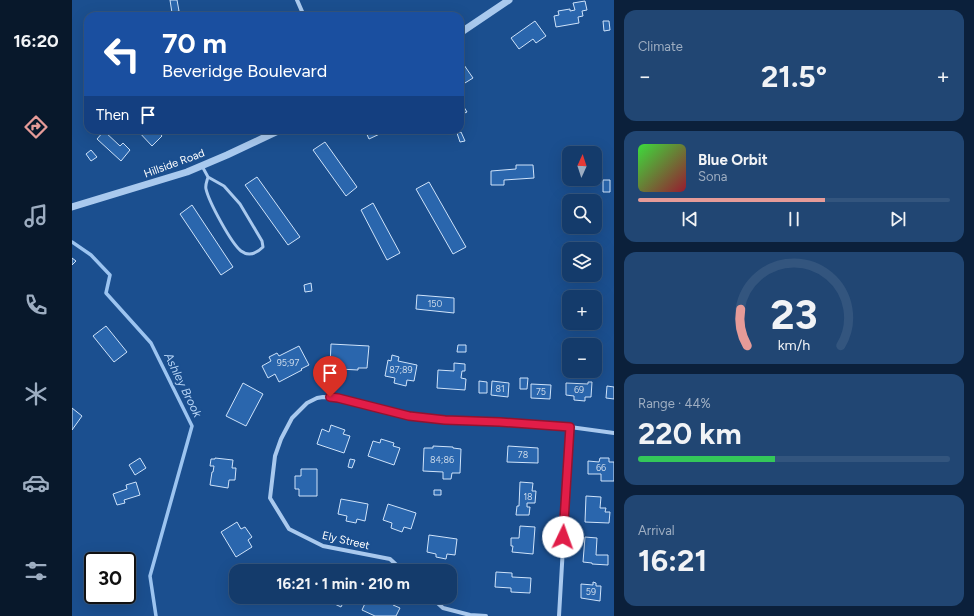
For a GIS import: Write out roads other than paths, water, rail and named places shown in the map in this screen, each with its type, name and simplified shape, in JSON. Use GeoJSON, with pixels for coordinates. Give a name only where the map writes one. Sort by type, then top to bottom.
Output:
{"type":"FeatureCollection","features":[{"type":"Feature","properties":{"kind":"street"},"geometry":{"type":"LineString","coordinates":[[297,0],[302,12]]}},
{"type":"Feature","properties":{"kind":"street"},"geometry":{"type":"LineString","coordinates":[[464,29],[509,0]]}},
{"type":"Feature","properties":{"kind":"street","name":"Hillside Road"},"geometry":{"type":"LineString","coordinates":[[72,207],[202,166],[272,134]]}},
{"type":"Feature","properties":{"kind":"street","name":"Ely Street"},"geometry":{"type":"LineString","coordinates":[[396,564],[390,558],[323,546],[289,529],[270,498],[275,456],[284,431],[295,413],[311,400],[323,397],[338,398],[409,416],[423,418],[570,427],[614,433]]}},
{"type":"Feature","properties":{"kind":"street"},"geometry":{"type":"LineString","coordinates":[[559,616],[570,427]]}},
{"type":"Feature","properties":{"kind":"street"},"geometry":{"type":"LineString","coordinates":[[439,604],[443,608],[470,615],[486,616]]}},
{"type":"Feature","properties":{"kind":"lane"},"geometry":{"type":"LineString","coordinates":[[202,166],[208,177],[224,186],[240,204],[262,241],[263,247],[258,252],[249,254],[241,251],[233,241],[215,210],[205,188],[208,177]]}},
{"type":"Feature","properties":{"kind":"waterway","name":"Ashley Brook"},"geometry":{"type":"LineString","coordinates":[[72,242],[91,255],[110,275],[106,293],[151,343],[192,426],[150,576],[156,616]]}}]}
